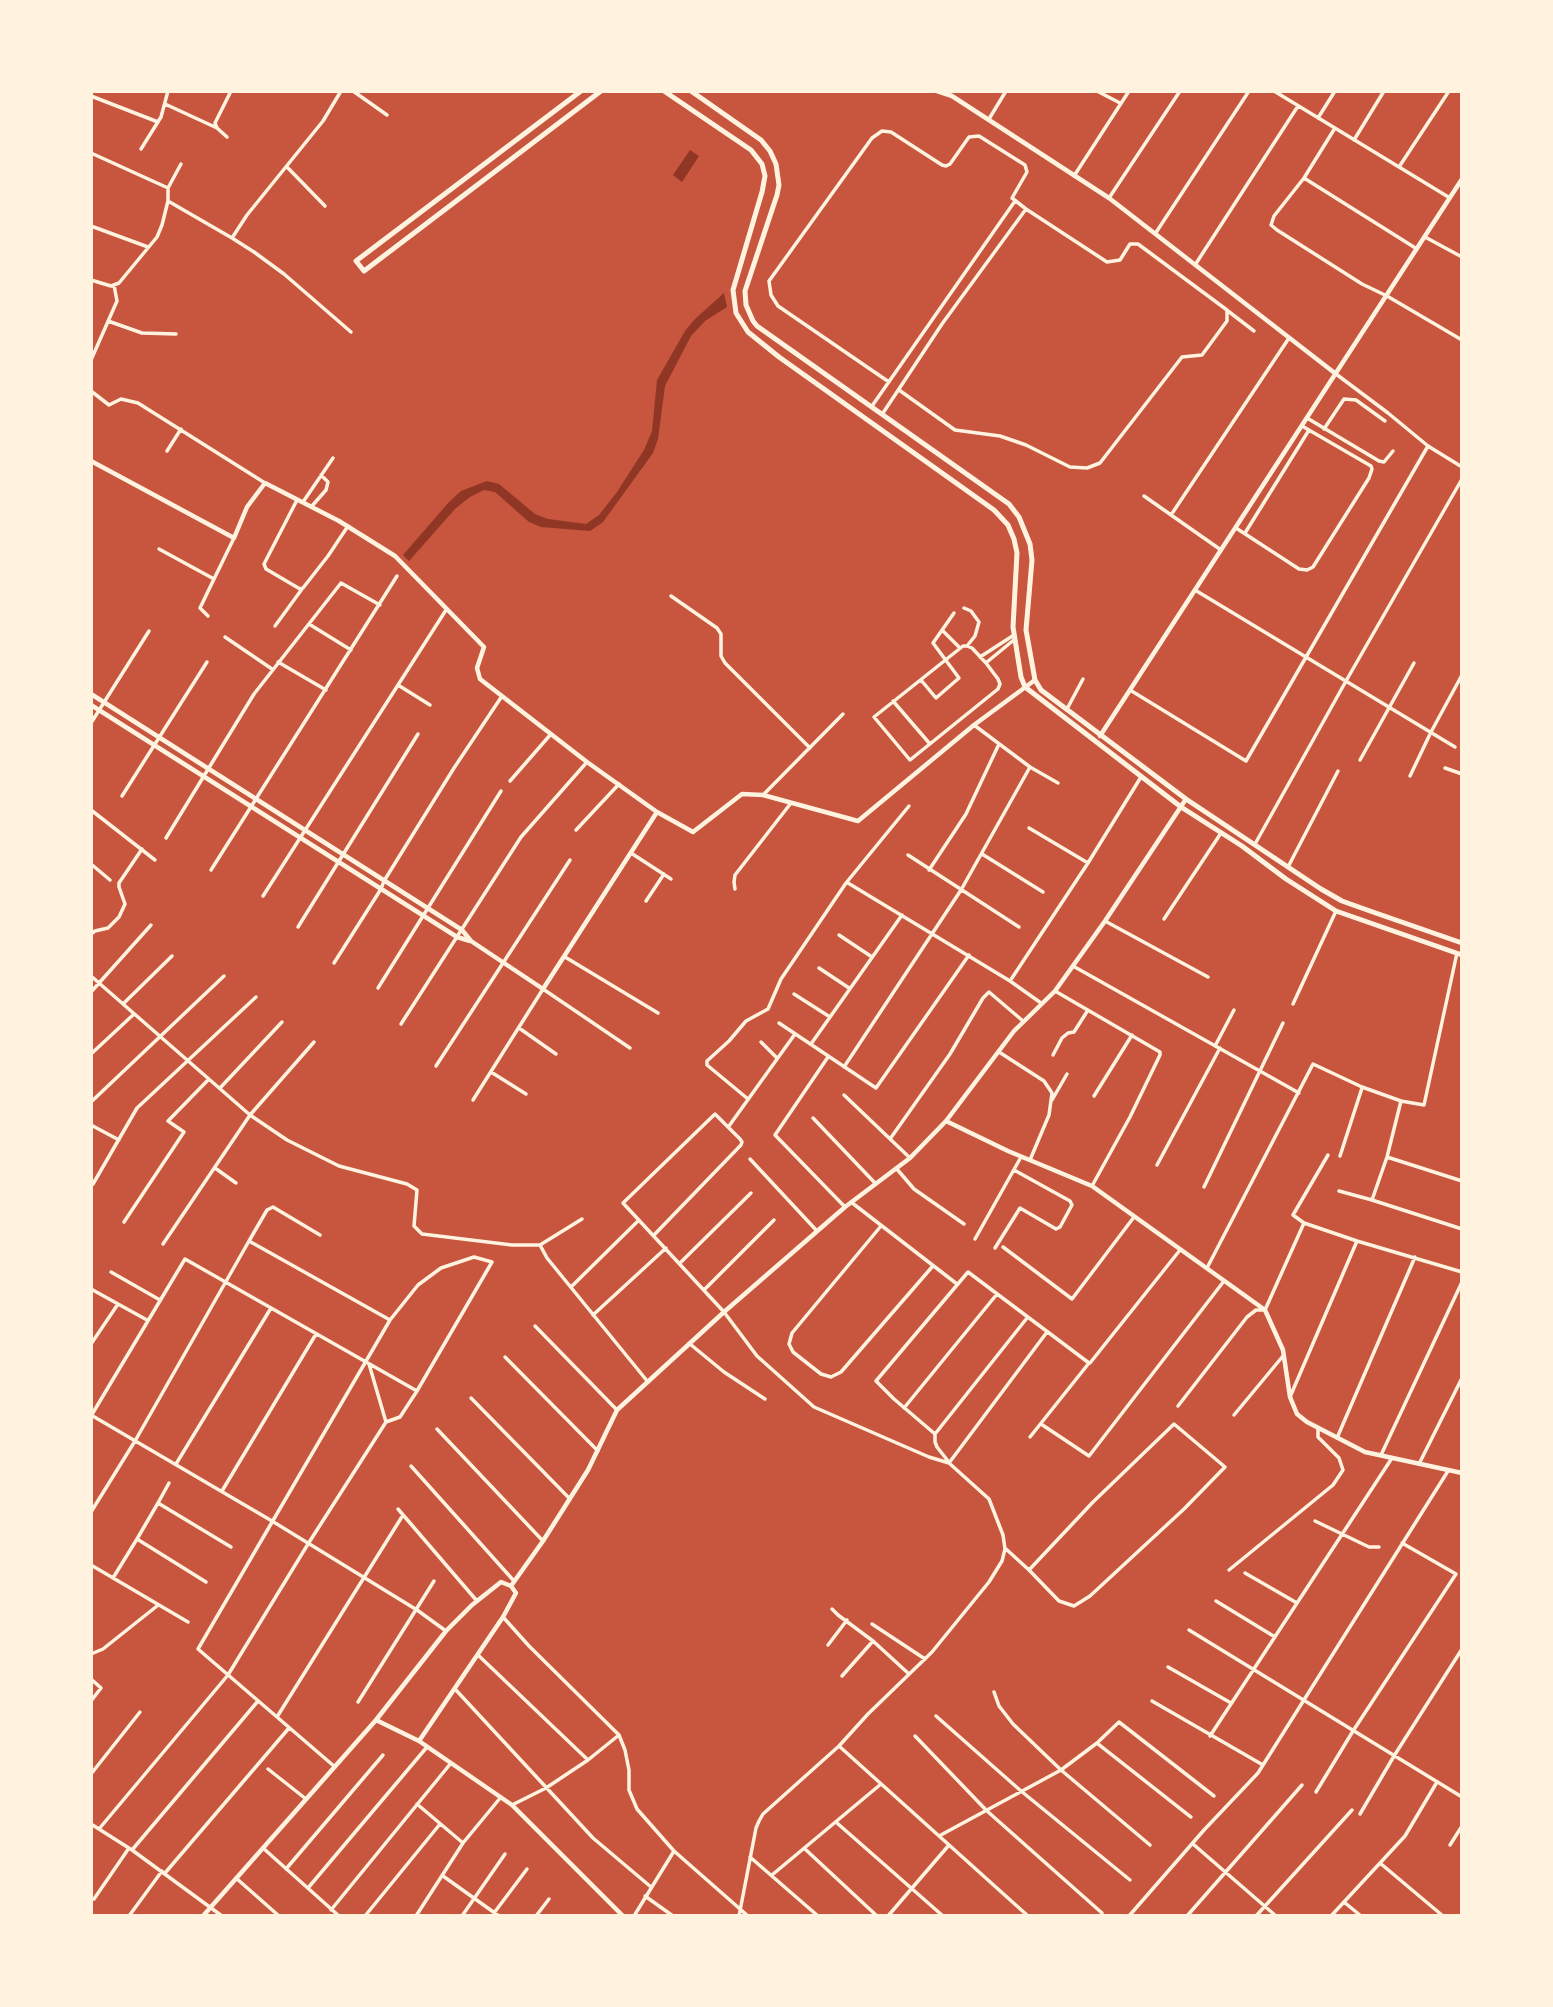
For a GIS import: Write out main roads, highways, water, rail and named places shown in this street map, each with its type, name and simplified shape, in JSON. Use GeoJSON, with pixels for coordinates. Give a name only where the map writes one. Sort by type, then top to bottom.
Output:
{"type":"FeatureCollection","features":[{"type":"Feature","properties":{"kind":"main road"},"geometry":{"type":"LineString","coordinates":[[581,91],[356,261],[364,271],[601,91]]}},
{"type":"Feature","properties":{"kind":"main road"},"geometry":{"type":"LineString","coordinates":[[664,91],[756,154],[764,170],[762,192],[734,282],[733,298],[743,327],[753,338],[994,510],[1004,520],[1016,546],[1018,561],[1013,627],[1025,687],[1181,807],[1336,911],[1460,954]]}},
{"type":"Feature","properties":{"kind":"main road"},"geometry":{"type":"LineString","coordinates":[[691,91],[756,135],[774,157],[778,171],[777,195],[746,285],[746,305],[757,326],[1009,504],[1018,517],[1030,544],[1026,630],[1035,680],[1041,690],[1186,799],[1342,901],[1462,943]]}},
{"type":"Feature","properties":{"kind":"main road"},"geometry":{"type":"LineString","coordinates":[[762,192],[777,195]]}},
{"type":"Feature","properties":{"kind":"main road"},"geometry":{"type":"LineString","coordinates":[[818,383],[825,373]]}},
{"type":"Feature","properties":{"kind":"main road"},"geometry":{"type":"LineString","coordinates":[[1018,561],[1031,560]]}}]}
